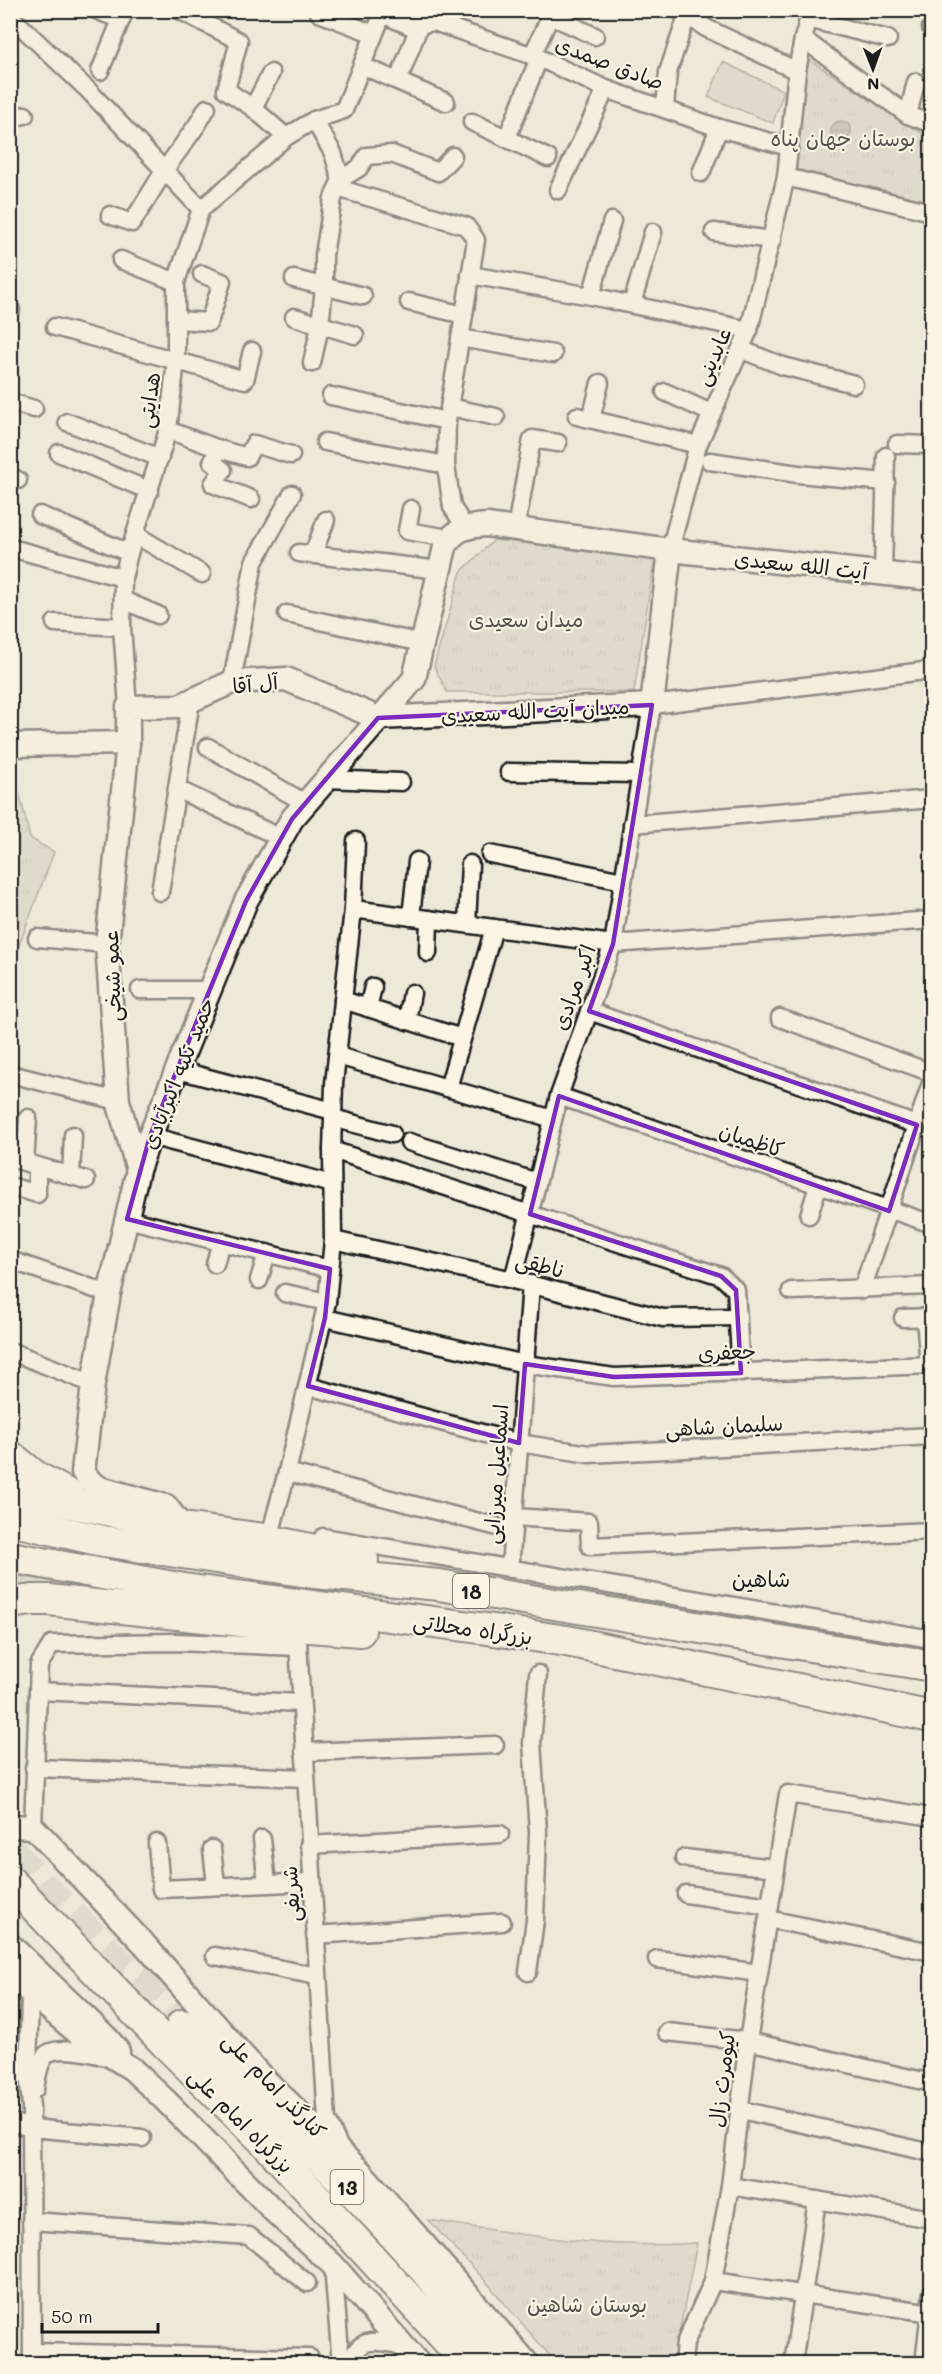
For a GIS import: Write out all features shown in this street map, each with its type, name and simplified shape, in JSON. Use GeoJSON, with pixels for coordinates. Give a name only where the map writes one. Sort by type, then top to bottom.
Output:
{"type":"FeatureCollection","features":[{"type":"Feature","properties":{"kind":"highway"},"geometry":{"type":"LineString","coordinates":[[10,1456],[35,1476],[60,1491],[102,1509]]}},
{"type":"Feature","properties":{"kind":"highway"},"geometry":{"type":"LineString","coordinates":[[10,1491],[183,1528],[265,1533],[388,1564],[439,1585]]}},
{"type":"Feature","properties":{"kind":"highway","name":"بزرگراه محلاتی"},"geometry":{"type":"LineString","coordinates":[[11,1520],[103,1541],[315,1573],[439,1585],[932,1666]]}},
{"type":"Feature","properties":{"kind":"highway","name":"بزرگراه محلاتی"},"geometry":{"type":"LineString","coordinates":[[19,1559],[184,1589],[567,1641],[932,1717]]}},
{"type":"Feature","properties":{"kind":"highway"},"geometry":{"type":"LineString","coordinates":[[10,1603],[32,1600],[58,1601],[297,1637],[487,1629]]}},
{"type":"Feature","properties":{"kind":"highway","name":"بزرگراه امام علی"},"geometry":{"type":"LineString","coordinates":[[10,1881],[173,2033],[263,2140],[469,2364]]}},
{"type":"Feature","properties":{"kind":"highway","name":"13"},"geometry":{"type":"LineString","coordinates":[[173,2033],[279,2116],[424,2270],[497,2364]]}},
{"type":"Feature","properties":{"kind":"main road"},"geometry":{"type":"LineString","coordinates":[[378,718],[414,678],[439,570],[457,532],[487,525],[670,550]]}},
{"type":"Feature","properties":{"kind":"main road","name":"آیت الله سعیدی"},"geometry":{"type":"LineString","coordinates":[[670,550],[932,579]]}},
{"type":"Feature","properties":{"kind":"main road","name":"میدان آیت الله سعیدی"},"geometry":{"type":"LineString","coordinates":[[378,718],[652,705],[670,550]]}},
{"type":"Feature","properties":{"kind":"main road","name":"آل آقا"},"geometry":{"type":"LineString","coordinates":[[128,707],[179,706],[232,682],[286,679],[378,718]]}},
{"type":"Feature","properties":{"kind":"main road","name":"عمو شیخی"},"geometry":{"type":"LineString","coordinates":[[128,707],[128,743],[107,944],[118,1101],[138,1170]]}},
{"type":"Feature","properties":{"kind":"main road","name":"حمید تکیه اکبرآبادی"},"geometry":{"type":"LineString","coordinates":[[183,1528],[166,1506],[100,1488],[83,1472],[93,1384],[109,1294],[138,1170],[246,901],[292,819],[378,718]]}},
{"type":"Feature","properties":{"kind":"main road"},"geometry":{"type":"LineString","coordinates":[[10,746],[128,743]]}},
{"type":"Feature","properties":{"kind":"main road"},"geometry":{"type":"LineString","coordinates":[[10,1827],[33,1827]]}},
{"type":"Feature","properties":{"kind":"main road","name":"کنارگذر امام علی"},"geometry":{"type":"LineString","coordinates":[[33,1827],[144,1944],[261,2076],[362,2173],[528,2364]]}},
{"type":"Feature","properties":{"kind":"main road"},"geometry":{"type":"LineString","coordinates":[[10,1945],[108,2039],[132,2068],[277,2214],[333,2265],[419,2364]]}},
{"type":"Feature","properties":{"kind":"main road"},"geometry":{"type":"LineString","coordinates":[[10,1975],[87,2041],[132,2068]]}},
{"type":"Feature","properties":{"kind":"street"},"geometry":{"type":"LineString","coordinates":[[96,10],[122,15],[100,71]]}},
{"type":"Feature","properties":{"kind":"street"},"geometry":{"type":"LineString","coordinates":[[179,10],[239,40],[226,90],[253,108],[286,137]]}},
{"type":"Feature","properties":{"kind":"street"},"geometry":{"type":"LineString","coordinates":[[10,16],[56,58],[201,209],[286,137],[314,120],[344,110],[383,12]]}},
{"type":"Feature","properties":{"kind":"street","name":"صادق صمدی"},"geometry":{"type":"LineString","coordinates":[[383,12],[410,26],[434,22],[535,57],[606,89],[719,128],[789,147]]}},
{"type":"Feature","properties":{"kind":"street"},"geometry":{"type":"LineString","coordinates":[[319,13],[374,34]]}},
{"type":"Feature","properties":{"kind":"street"},"geometry":{"type":"LineString","coordinates":[[507,138],[552,13],[595,36]]}},
{"type":"Feature","properties":{"kind":"street"},"geometry":{"type":"LineString","coordinates":[[665,108],[668,72],[685,13],[797,71]]}},
{"type":"Feature","properties":{"kind":"street"},"geometry":{"type":"LineString","coordinates":[[810,15],[888,39]]}},
{"type":"Feature","properties":{"kind":"street","name":"عابدینی"},"geometry":{"type":"LineString","coordinates":[[670,550],[698,445],[749,330],[786,177],[797,71],[810,15]]}},
{"type":"Feature","properties":{"kind":"street"},"geometry":{"type":"LineString","coordinates":[[398,81],[420,24]]}},
{"type":"Feature","properties":{"kind":"street"},"geometry":{"type":"LineString","coordinates":[[803,39],[908,115],[932,124]]}},
{"type":"Feature","properties":{"kind":"street"},"geometry":{"type":"LineString","coordinates":[[372,70],[446,102]]}},
{"type":"Feature","properties":{"kind":"street"},"geometry":{"type":"LineString","coordinates":[[253,108],[271,73]]}},
{"type":"Feature","properties":{"kind":"street"},"geometry":{"type":"LineString","coordinates":[[908,115],[916,82]]}},
{"type":"Feature","properties":{"kind":"street"},"geometry":{"type":"LineString","coordinates":[[558,190],[606,89]]}},
{"type":"Feature","properties":{"kind":"street"},"geometry":{"type":"LineString","coordinates":[[110,215],[132,223],[207,108]]}},
{"type":"Feature","properties":{"kind":"street"},"geometry":{"type":"LineString","coordinates":[[314,120],[333,153],[344,190],[466,226],[476,240],[449,414],[446,465],[457,532],[407,531],[411,509]]}},
{"type":"Feature","properties":{"kind":"street"},"geometry":{"type":"LineString","coordinates":[[472,122],[548,158]]}},
{"type":"Feature","properties":{"kind":"street"},"geometry":{"type":"LineString","coordinates":[[701,173],[719,128]]}},
{"type":"Feature","properties":{"kind":"street"},"geometry":{"type":"LineString","coordinates":[[312,363],[320,326],[324,255],[333,198],[341,179],[359,168],[367,156],[392,154],[438,172],[453,156]]}},
{"type":"Feature","properties":{"kind":"street"},"geometry":{"type":"LineString","coordinates":[[786,177],[932,212]]}},
{"type":"Feature","properties":{"kind":"street","name":"هدایتی"},"geometry":{"type":"LineString","coordinates":[[128,707],[122,627],[123,578],[168,430],[176,360],[176,282],[201,209]]}},
{"type":"Feature","properties":{"kind":"street"},"geometry":{"type":"LineString","coordinates":[[591,296],[612,221]]}},
{"type":"Feature","properties":{"kind":"street"},"geometry":{"type":"LineString","coordinates":[[632,304],[653,232]]}},
{"type":"Feature","properties":{"kind":"street"},"geometry":{"type":"LineString","coordinates":[[714,232],[772,240]]}},
{"type":"Feature","properties":{"kind":"street"},"geometry":{"type":"LineString","coordinates":[[121,261],[176,282]]}},
{"type":"Feature","properties":{"kind":"street"},"geometry":{"type":"LineString","coordinates":[[177,320],[209,322],[222,282],[202,274]]}},
{"type":"Feature","properties":{"kind":"street"},"geometry":{"type":"LineString","coordinates":[[470,275],[632,304],[749,330]]}},
{"type":"Feature","properties":{"kind":"street"},"geometry":{"type":"LineString","coordinates":[[294,279],[363,296]]}},
{"type":"Feature","properties":{"kind":"street"},"geometry":{"type":"LineString","coordinates":[[409,303],[464,315]]}},
{"type":"Feature","properties":{"kind":"street"},"geometry":{"type":"LineString","coordinates":[[294,317],[355,335]]}},
{"type":"Feature","properties":{"kind":"street"},"geometry":{"type":"LineString","coordinates":[[55,327],[245,380],[252,351]]}},
{"type":"Feature","properties":{"kind":"street"},"geometry":{"type":"LineString","coordinates":[[460,338],[553,354]]}},
{"type":"Feature","properties":{"kind":"street"},"geometry":{"type":"LineString","coordinates":[[742,350],[783,366],[854,384]]}},
{"type":"Feature","properties":{"kind":"street"},"geometry":{"type":"LineString","coordinates":[[600,383],[584,417],[698,445]]}},
{"type":"Feature","properties":{"kind":"street"},"geometry":{"type":"LineString","coordinates":[[665,392],[711,413]]}},
{"type":"Feature","properties":{"kind":"street"},"geometry":{"type":"LineString","coordinates":[[331,396],[449,414],[496,417]]}},
{"type":"Feature","properties":{"kind":"street"},"geometry":{"type":"LineString","coordinates":[[10,402],[34,410]]}},
{"type":"Feature","properties":{"kind":"street"},"geometry":{"type":"LineString","coordinates":[[66,422],[160,458]]}},
{"type":"Feature","properties":{"kind":"street"},"geometry":{"type":"LineString","coordinates":[[168,430],[247,457],[254,444],[291,455]]}},
{"type":"Feature","properties":{"kind":"street"},"geometry":{"type":"LineString","coordinates":[[516,528],[532,439],[558,443]]}},
{"type":"Feature","properties":{"kind":"street"},"geometry":{"type":"LineString","coordinates":[[325,442],[446,465]]}},
{"type":"Feature","properties":{"kind":"street"},"geometry":{"type":"LineString","coordinates":[[883,573],[886,482],[891,450],[932,445]]}},
{"type":"Feature","properties":{"kind":"street"},"geometry":{"type":"LineString","coordinates":[[219,449],[212,462],[222,470],[213,484],[251,499]]}},
{"type":"Feature","properties":{"kind":"street"},"geometry":{"type":"LineString","coordinates":[[59,453],[150,491]]}},
{"type":"Feature","properties":{"kind":"street"},"geometry":{"type":"LineString","coordinates":[[710,461],[749,475],[797,481],[845,485],[886,482]]}},
{"type":"Feature","properties":{"kind":"street"},"geometry":{"type":"LineString","coordinates":[[232,682],[255,562],[292,494]]}},
{"type":"Feature","properties":{"kind":"street"},"geometry":{"type":"LineString","coordinates":[[40,515],[129,553]]}},
{"type":"Feature","properties":{"kind":"street"},"geometry":{"type":"LineString","coordinates":[[326,520],[306,554],[439,570]]}},
{"type":"Feature","properties":{"kind":"street"},"geometry":{"type":"LineString","coordinates":[[136,535],[202,574]]}},
{"type":"Feature","properties":{"kind":"street"},"geometry":{"type":"LineString","coordinates":[[11,548],[123,578]]}},
{"type":"Feature","properties":{"kind":"street"},"geometry":{"type":"LineString","coordinates":[[123,600],[158,615]]}},
{"type":"Feature","properties":{"kind":"street"},"geometry":{"type":"LineString","coordinates":[[287,614],[422,643]]}},
{"type":"Feature","properties":{"kind":"street"},"geometry":{"type":"LineString","coordinates":[[55,623],[122,627]]}},
{"type":"Feature","properties":{"kind":"street"},"geometry":{"type":"LineString","coordinates":[[652,705],[932,670]]}},
{"type":"Feature","properties":{"kind":"street"},"geometry":{"type":"LineString","coordinates":[[160,892],[191,701]]}},
{"type":"Feature","properties":{"kind":"street","name":"اکبر مرادی"},"geometry":{"type":"LineString","coordinates":[[513,1280],[559,1096],[613,944],[652,705]]}},
{"type":"Feature","properties":{"kind":"street"},"geometry":{"type":"LineString","coordinates":[[208,747],[305,804]]}},
{"type":"Feature","properties":{"kind":"street"},"geometry":{"type":"LineString","coordinates":[[509,772],[641,774]]}},
{"type":"Feature","properties":{"kind":"street"},"geometry":{"type":"LineString","coordinates":[[326,779],[401,782]]}},
{"type":"Feature","properties":{"kind":"street"},"geometry":{"type":"LineString","coordinates":[[177,789],[281,838]]}},
{"type":"Feature","properties":{"kind":"street"},"geometry":{"type":"LineString","coordinates":[[632,825],[932,799]]}},
{"type":"Feature","properties":{"kind":"street"},"geometry":{"type":"LineString","coordinates":[[265,1533],[287,1472],[326,1310],[333,1240],[333,1115],[353,909],[356,841]]}},
{"type":"Feature","properties":{"kind":"street"},"geometry":{"type":"LineString","coordinates":[[490,854],[623,881]]}},
{"type":"Feature","properties":{"kind":"street"},"geometry":{"type":"LineString","coordinates":[[411,917],[417,861]]}},
{"type":"Feature","properties":{"kind":"street"},"geometry":{"type":"LineString","coordinates":[[467,924],[470,864]]}},
{"type":"Feature","properties":{"kind":"street"},"geometry":{"type":"LineString","coordinates":[[353,909],[613,944],[932,920]]}},
{"type":"Feature","properties":{"kind":"street"},"geometry":{"type":"LineString","coordinates":[[428,953],[429,919]]}},
{"type":"Feature","properties":{"kind":"street"},"geometry":{"type":"LineString","coordinates":[[448,1088],[494,928]]}},
{"type":"Feature","properties":{"kind":"street"},"geometry":{"type":"LineString","coordinates":[[37,938],[107,944]]}},
{"type":"Feature","properties":{"kind":"street"},"geometry":{"type":"LineString","coordinates":[[368,1008],[373,987]]}},
{"type":"Feature","properties":{"kind":"street"},"geometry":{"type":"LineString","coordinates":[[140,990],[210,990]]}},
{"type":"Feature","properties":{"kind":"street"},"geometry":{"type":"LineString","coordinates":[[407,1021],[412,993]]}},
{"type":"Feature","properties":{"kind":"street"},"geometry":{"type":"LineString","coordinates":[[344,1000],[462,1038]]}},
{"type":"Feature","properties":{"kind":"street"},"geometry":{"type":"LineString","coordinates":[[589,1011],[924,1117]]}},
{"type":"Feature","properties":{"kind":"street"},"geometry":{"type":"LineString","coordinates":[[780,1018],[932,1073]]}},
{"type":"Feature","properties":{"kind":"street"},"geometry":{"type":"LineString","coordinates":[[338,1056],[553,1119]]}},
{"type":"Feature","properties":{"kind":"street"},"geometry":{"type":"LineString","coordinates":[[178,1070],[392,1134]]}},
{"type":"Feature","properties":{"kind":"street"},"geometry":{"type":"LineString","coordinates":[[10,1074],[118,1101]]}},
{"type":"Feature","properties":{"kind":"street"},"geometry":{"type":"LineString","coordinates":[[862,1290],[924,1117],[932,1080]]}},
{"type":"Feature","properties":{"kind":"street","name":"کاظمیان"},"geometry":{"type":"LineString","coordinates":[[559,1096],[932,1224]]}},
{"type":"Feature","properties":{"kind":"street"},"geometry":{"type":"LineString","coordinates":[[10,1186],[37,1194],[24,1162],[28,1118]]}},
{"type":"Feature","properties":{"kind":"street"},"geometry":{"type":"LineString","coordinates":[[24,1162],[79,1178],[73,1135]]}},
{"type":"Feature","properties":{"kind":"street"},"geometry":{"type":"LineString","coordinates":[[150,1136],[332,1184]]}},
{"type":"Feature","properties":{"kind":"street"},"geometry":{"type":"LineString","coordinates":[[409,1142],[537,1182]]}},
{"type":"Feature","properties":{"kind":"street"},"geometry":{"type":"LineString","coordinates":[[332,1150],[721,1276],[736,1290],[741,1373]]}},
{"type":"Feature","properties":{"kind":"street"},"geometry":{"type":"LineString","coordinates":[[809,1215],[818,1186]]}},
{"type":"Feature","properties":{"kind":"street"},"geometry":{"type":"LineString","coordinates":[[127,1219],[330,1269]]}},
{"type":"Feature","properties":{"kind":"street","name":"ناطقی"},"geometry":{"type":"LineString","coordinates":[[333,1240],[531,1284],[663,1318],[738,1317]]}},
{"type":"Feature","properties":{"kind":"street"},"geometry":{"type":"LineString","coordinates":[[214,1264],[221,1241]]}},
{"type":"Feature","properties":{"kind":"street"},"geometry":{"type":"LineString","coordinates":[[259,1280],[267,1253]]}},
{"type":"Feature","properties":{"kind":"street"},"geometry":{"type":"LineString","coordinates":[[10,1260],[109,1294]]}},
{"type":"Feature","properties":{"kind":"street","name":"اسماعیل میرزایی"},"geometry":{"type":"LineString","coordinates":[[265,1533],[510,1569],[531,1284]]}},
{"type":"Feature","properties":{"kind":"street"},"geometry":{"type":"LineString","coordinates":[[791,1291],[932,1286]]}},
{"type":"Feature","properties":{"kind":"street","name":"جعفری"},"geometry":{"type":"LineString","coordinates":[[285,1293],[326,1310],[525,1364],[614,1377],[930,1366]]}},
{"type":"Feature","properties":{"kind":"street"},"geometry":{"type":"LineString","coordinates":[[903,1318],[928,1318],[930,1366]]}},
{"type":"Feature","properties":{"kind":"street"},"geometry":{"type":"LineString","coordinates":[[10,1351],[93,1384]]}},
{"type":"Feature","properties":{"kind":"street","name":"سلیمان شاهی"},"geometry":{"type":"LineString","coordinates":[[308,1386],[519,1443],[589,1454],[932,1436]]}},
{"type":"Feature","properties":{"kind":"street"},"geometry":{"type":"LineString","coordinates":[[287,1472],[514,1524],[589,1522],[590,1546],[932,1531]]}},
{"type":"Feature","properties":{"kind":"street"},"geometry":{"type":"LineString","coordinates":[[510,1569],[932,1639]]}},
{"type":"Feature","properties":{"kind":"street"},"geometry":{"type":"LineString","coordinates":[[33,1827],[39,1665],[52,1644],[297,1637]]}},
{"type":"Feature","properties":{"kind":"street","name":"شریفی"},"geometry":{"type":"LineString","coordinates":[[297,1637],[327,2120],[343,2155]]}},
{"type":"Feature","properties":{"kind":"street"},"geometry":{"type":"LineString","coordinates":[[528,1972],[536,1920],[538,1832],[532,1743],[538,1674]]}},
{"type":"Feature","properties":{"kind":"street"},"geometry":{"type":"LineString","coordinates":[[38,1691],[301,1702]]}},
{"type":"Feature","properties":{"kind":"street"},"geometry":{"type":"LineString","coordinates":[[304,1752],[495,1745]]}},
{"type":"Feature","properties":{"kind":"street"},"geometry":{"type":"LineString","coordinates":[[34,1768],[305,1778]]}},
{"type":"Feature","properties":{"kind":"street","name":"کیومرث زال"},"geometry":{"type":"LineString","coordinates":[[683,2364],[685,2343],[713,2281],[730,2186],[748,2041],[788,1794],[932,1817]]}},
{"type":"Feature","properties":{"kind":"street"},"geometry":{"type":"LineString","coordinates":[[309,1845],[500,1834]]}},
{"type":"Feature","properties":{"kind":"street"},"geometry":{"type":"LineString","coordinates":[[262,1839],[267,1883]]}},
{"type":"Feature","properties":{"kind":"street"},"geometry":{"type":"LineString","coordinates":[[156,1843],[161,1889],[312,1882]]}},
{"type":"Feature","properties":{"kind":"street"},"geometry":{"type":"LineString","coordinates":[[212,1849],[216,1885]]}},
{"type":"Feature","properties":{"kind":"street"},"geometry":{"type":"LineString","coordinates":[[684,1858],[776,1868]]}},
{"type":"Feature","properties":{"kind":"street"},"geometry":{"type":"LineString","coordinates":[[686,1894],[932,1952]]}},
{"type":"Feature","properties":{"kind":"street"},"geometry":{"type":"LineString","coordinates":[[315,1935],[502,1922]]}},
{"type":"Feature","properties":{"kind":"street"},"geometry":{"type":"LineString","coordinates":[[215,1956],[317,1976]]}},
{"type":"Feature","properties":{"kind":"street"},"geometry":{"type":"LineString","coordinates":[[657,1959],[759,1973]]}},
{"type":"Feature","properties":{"kind":"street"},"geometry":{"type":"LineString","coordinates":[[30,1993],[28,2073],[31,2107],[32,2358],[310,2358]]}},
{"type":"Feature","properties":{"kind":"street"},"geometry":{"type":"LineString","coordinates":[[667,2032],[748,2041],[932,2083]]}},
{"type":"Feature","properties":{"kind":"street"},"geometry":{"type":"LineString","coordinates":[[31,2107],[39,2069],[44,2057],[54,2050],[96,2054],[132,2068]]}},
{"type":"Feature","properties":{"kind":"street"},"geometry":{"type":"LineString","coordinates":[[741,2109],[932,2153]]}},
{"type":"Feature","properties":{"kind":"street"},"geometry":{"type":"LineString","coordinates":[[10,2122],[31,2128],[142,2138]]}},
{"type":"Feature","properties":{"kind":"street"},"geometry":{"type":"LineString","coordinates":[[730,2186],[932,2219]]}},
{"type":"Feature","properties":{"kind":"street"},"geometry":{"type":"LineString","coordinates":[[793,2364],[817,2200]]}},
{"type":"Feature","properties":{"kind":"street"},"geometry":{"type":"LineString","coordinates":[[32,2221],[249,2236],[307,2283]]}},
{"type":"Feature","properties":{"kind":"street"},"geometry":{"type":"LineString","coordinates":[[333,2265],[341,2364]]}},
{"type":"Feature","properties":{"kind":"street"},"geometry":{"type":"LineString","coordinates":[[713,2281],[930,2312]]}},
{"type":"Feature","properties":{"kind":"street"},"geometry":{"type":"LineString","coordinates":[[924,2364],[932,2292]]}},
{"type":"Feature","properties":{"kind":"street"},"geometry":{"type":"LineString","coordinates":[[351,2364],[357,2348],[365,2342],[378,2341],[404,2346]]}},
{"type":"Feature","properties":{"kind":"highlighted area"},"geometry":{"type":"Polygon","coordinates":[[[652,705],[613,944],[589,1011],[917,1125],[889,1211],[559,1096],[530,1214],[721,1276],[736,1290],[741,1373],[614,1377],[525,1364],[519,1443],[308,1386],[325,1318],[330,1269],[127,1219],[150,1136],[246,901],[292,819],[378,718],[652,705]]]}},
{"type":"Feature","properties":{"kind":"green space","name":"بوستان جهان پناه"},"geometry":{"type":"Polygon","coordinates":[[[802,55],[926,136],[931,136],[931,205],[792,172],[802,55]]]}},
{"type":"Feature","properties":{"kind":"green space"},"geometry":{"type":"Polygon","coordinates":[[[723,62],[784,91],[773,123],[708,97],[723,62]]]}},
{"type":"Feature","properties":{"kind":"green space","name":"میدان سعیدی"},"geometry":{"type":"Polygon","coordinates":[[[494,540],[655,556],[634,692],[447,692],[434,666],[461,572],[494,540]]]}},
{"type":"Feature","properties":{"kind":"green space"},"geometry":{"type":"Polygon","coordinates":[[[11,770],[14,770],[30,838],[54,852],[11,967],[11,770]]]}},
{"type":"Feature","properties":{"kind":"green space"},"geometry":{"type":"Polygon","coordinates":[[[11,1575],[255,1612],[11,1593],[11,1575]]]}},
{"type":"Feature","properties":{"kind":"green space","name":"بوستان شاهین"},"geometry":{"type":"Polygon","coordinates":[[[428,2220],[595,2242],[663,2245],[697,2243],[673,2363],[556,2363],[482,2277],[428,2220]]]}},
{"type":"Feature","properties":{"kind":"shaded area"},"geometry":{"type":"Polygon","coordinates":[[[841,121],[848,124],[851,131],[848,138],[841,141],[834,138],[831,131],[834,124],[841,121]]]}},
{"type":"Feature","properties":{"kind":"tunnel"},"geometry":{"type":"LineString","coordinates":[[10,1850],[182,2025]]}},
{"type":"Feature","properties":{"kind":"district","name":"شاهین"},"geometry":{"type":"Point","coordinates":[761,1578]}}]}
